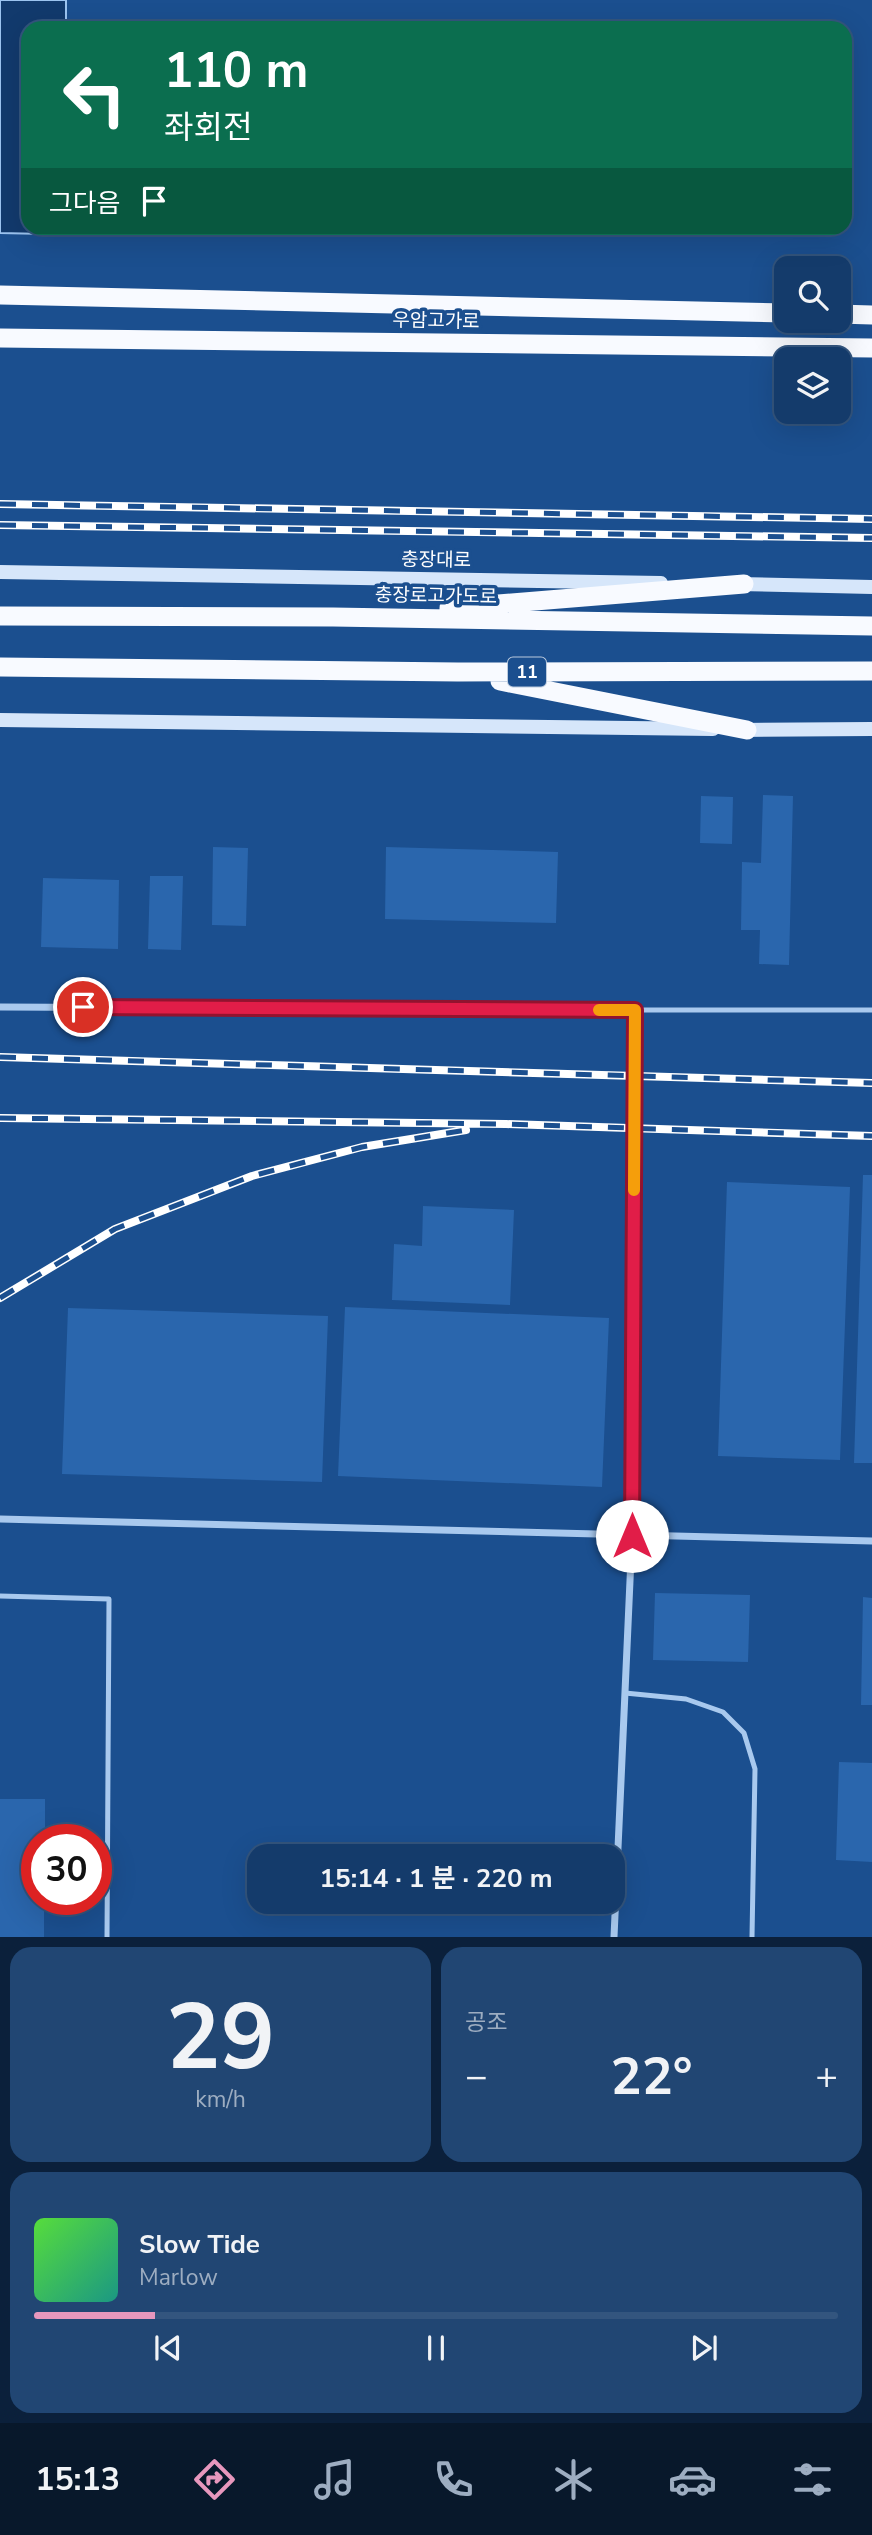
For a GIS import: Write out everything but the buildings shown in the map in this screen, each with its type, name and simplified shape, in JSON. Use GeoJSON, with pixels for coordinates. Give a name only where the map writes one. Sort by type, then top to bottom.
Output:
{"type":"FeatureCollection","features":[{"type":"Feature","properties":{"kind":"highway","name":"우암고가로"},"geometry":{"type":"LineString","coordinates":[[0,295],[774,313]]}},
{"type":"Feature","properties":{"kind":"highway"},"geometry":{"type":"LineString","coordinates":[[851,314],[872,315]]}},
{"type":"Feature","properties":{"kind":"highway","name":"우암고가로"},"geometry":{"type":"LineString","coordinates":[[0,338],[872,348]]}},
{"type":"Feature","properties":{"kind":"highway"},"geometry":{"type":"LineString","coordinates":[[333,617],[744,584]]}},
{"type":"Feature","properties":{"kind":"highway","name":"충장로고가도로"},"geometry":{"type":"LineString","coordinates":[[0,616],[333,617],[872,626]]}},
{"type":"Feature","properties":{"kind":"highway","name":"11"},"geometry":{"type":"LineString","coordinates":[[0,667],[458,672],[872,671]]}},
{"type":"Feature","properties":{"kind":"highway"},"geometry":{"type":"LineString","coordinates":[[458,672],[747,730]]}},
{"type":"Feature","properties":{"kind":"main road","name":"충장대로"},"geometry":{"type":"LineString","coordinates":[[0,572],[872,587]]}},
{"type":"Feature","properties":{"kind":"main road"},"geometry":{"type":"LineString","coordinates":[[0,720],[747,730],[872,729]]}},
{"type":"Feature","properties":{"kind":"street"},"geometry":{"type":"LineString","coordinates":[[0,1007],[635,1010],[632,1536],[614,1937]]}},
{"type":"Feature","properties":{"kind":"street"},"geometry":{"type":"LineString","coordinates":[[0,1519],[872,1541]]}},
{"type":"Feature","properties":{"kind":"lane"},"geometry":{"type":"LineString","coordinates":[[635,1010],[872,1010]]}},
{"type":"Feature","properties":{"kind":"lane"},"geometry":{"type":"LineString","coordinates":[[0,1596],[109,1599],[107,1937]]}},
{"type":"Feature","properties":{"kind":"lane"},"geometry":{"type":"LineString","coordinates":[[625,1693],[686,1699],[723,1712],[744,1733],[755,1769],[752,1937]]}},
{"type":"Feature","properties":{"kind":"water"},"geometry":{"type":"Polygon","coordinates":[[[0,0],[66,0],[66,21],[21,21],[21,233],[0,233],[0,0]]]}},
{"type":"Feature","properties":{"kind":"railway"},"geometry":{"type":"LineString","coordinates":[[0,504],[872,519]]}},
{"type":"Feature","properties":{"kind":"railway"},"geometry":{"type":"LineString","coordinates":[[0,525],[872,538]]}},
{"type":"Feature","properties":{"kind":"railway"},"geometry":{"type":"LineString","coordinates":[[0,1057],[872,1083]]}},
{"type":"Feature","properties":{"kind":"railway"},"geometry":{"type":"LineString","coordinates":[[0,1118],[506,1124],[872,1136]]}},
{"type":"Feature","properties":{"kind":"railway"},"geometry":{"type":"LineString","coordinates":[[0,1298],[115,1229],[252,1176],[362,1147],[466,1130]]}},
{"type":"Feature","properties":{"kind":"slow traffic"},"geometry":{"type":"LineString","coordinates":[[599,1010],[635,1010],[634,1190]]}},
{"type":"Feature","properties":{"kind":"route"},"geometry":{"type":"LineString","coordinates":[[83,1007],[635,1010],[632,1536]]}}]}
